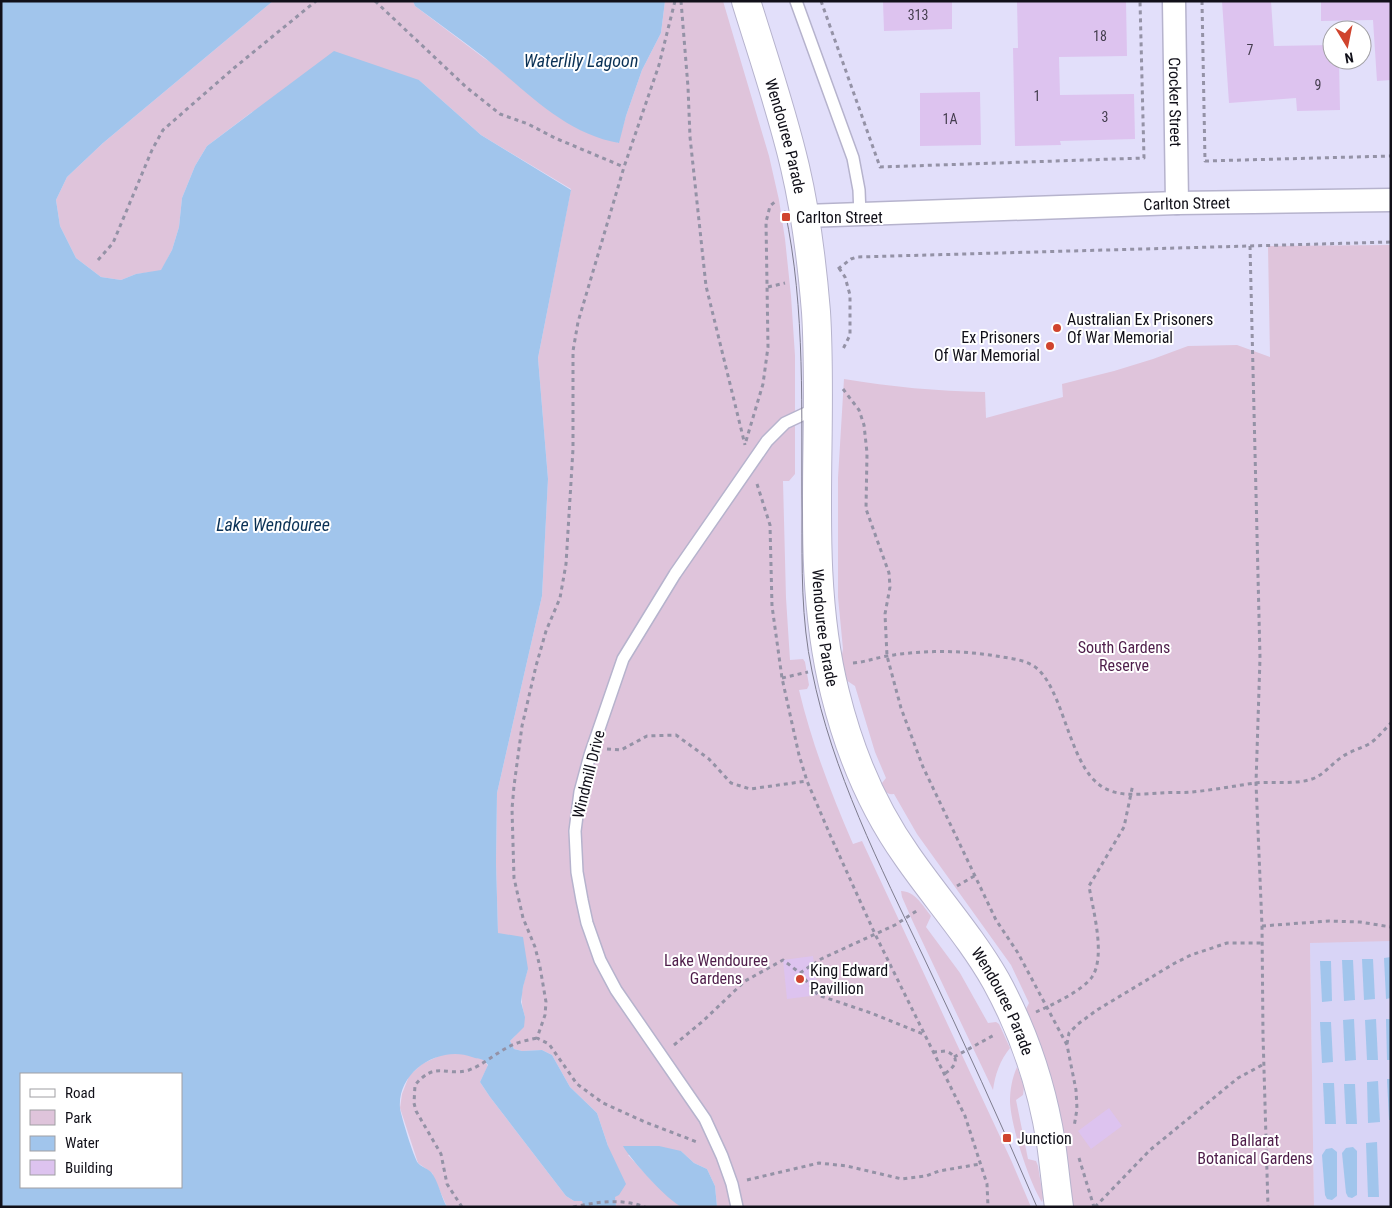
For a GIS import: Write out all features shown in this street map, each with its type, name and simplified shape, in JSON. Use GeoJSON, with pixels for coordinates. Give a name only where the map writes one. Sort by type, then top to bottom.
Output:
{"type":"FeatureCollection","features":[{"type":"Feature","properties":{"kind":"street","name":"Wendouree Parade"},"geometry":{"type":"LineString","coordinates":[[746,1],[782,118],[805,216],[816,313],[818,408],[817,544],[820,600],[826,655],[835,694],[846,730],[867,785],[894,836],[994,979],[1028,1050],[1047,1123],[1059,1207]]}},
{"type":"Feature","properties":{"kind":"street","name":"Crocker Street"},"geometry":{"type":"LineString","coordinates":[[1174,1],[1177,203]]}},
{"type":"Feature","properties":{"kind":"street","name":"Carlton Street"},"geometry":{"type":"LineString","coordinates":[[805,216],[1177,203],[1391,200]]}},
{"type":"Feature","properties":{"kind":"lane"},"geometry":{"type":"LineString","coordinates":[[796,1],[853,158],[859,190],[860,214]]}},
{"type":"Feature","properties":{"kind":"lane","name":"Windmill Drive"},"geometry":{"type":"LineString","coordinates":[[737,1207],[732,1184],[722,1156],[705,1119],[616,990],[600,960],[588,924],[580,891],[575,850],[575,831],[580,792],[590,755],[615,678],[628,650],[675,574],[767,441],[785,423],[818,408]]}},
{"type":"Feature","properties":{"kind":"path"},"geometry":{"type":"LineString","coordinates":[[98,260],[113,243],[152,150],[163,130],[234,68],[316,1]]}},
{"type":"Feature","properties":{"kind":"path"},"geometry":{"type":"LineString","coordinates":[[375,1],[466,87],[500,114],[528,124],[555,138],[624,167]]}},
{"type":"Feature","properties":{"kind":"path"},"geometry":{"type":"LineString","coordinates":[[536,1038],[545,1015],[546,1002],[535,947],[524,918],[514,878],[512,809],[522,726],[546,631],[560,598],[566,564],[573,449],[573,351],[578,322],[624,167],[659,65],[675,1]]}},
{"type":"Feature","properties":{"kind":"path"},"geometry":{"type":"LineString","coordinates":[[821,1],[880,167],[1144,158],[1140,1]]}},
{"type":"Feature","properties":{"kind":"path"},"geometry":{"type":"LineString","coordinates":[[1202,1],[1206,161],[1391,156]]}},
{"type":"Feature","properties":{"kind":"path"},"geometry":{"type":"LineString","coordinates":[[746,447],[748,433],[764,376],[768,347],[766,222],[770,206],[777,200]]}},
{"type":"Feature","properties":{"kind":"path"},"geometry":{"type":"LineString","coordinates":[[834,272],[851,259],[857,257],[1391,242]]}},
{"type":"Feature","properties":{"kind":"path"},"geometry":{"type":"LineString","coordinates":[[1250,246],[1260,658],[1256,783],[1262,926],[1268,1207]]}},
{"type":"Feature","properties":{"kind":"path"},"geometry":{"type":"LineString","coordinates":[[839,268],[847,282],[851,302],[850,335],[842,352]]}},
{"type":"Feature","properties":{"kind":"path"},"geometry":{"type":"LineString","coordinates":[[768,287],[785,283]]}},
{"type":"Feature","properties":{"kind":"path"},"geometry":{"type":"LineString","coordinates":[[843,380],[843,389],[859,410],[864,424],[867,470],[866,509],[890,579],[885,614],[888,656],[902,708],[923,766],[996,920],[1018,952],[1066,1045],[1076,1090],[1077,1109],[1074,1129]]}},
{"type":"Feature","properties":{"kind":"path"},"geometry":{"type":"LineString","coordinates":[[888,656],[949,651],[970,652],[1012,659],[1033,666],[1043,675],[1052,692],[1067,727],[1073,748],[1087,772],[1095,782],[1111,792],[1131,795],[1161,792],[1189,793],[1256,783],[1300,782],[1318,776],[1340,758],[1370,744],[1391,723]]}},
{"type":"Feature","properties":{"kind":"path"},"geometry":{"type":"LineString","coordinates":[[600,748],[618,751],[647,736],[676,735],[709,758],[731,783],[750,789],[807,781]]}},
{"type":"Feature","properties":{"kind":"path"},"geometry":{"type":"LineString","coordinates":[[1047,1008],[1081,987],[1092,976],[1096,968],[1098,945],[1088,886],[1124,827],[1133,784]]}},
{"type":"Feature","properties":{"kind":"path"},"geometry":{"type":"LineString","coordinates":[[800,972],[821,959],[895,924],[976,875]]}},
{"type":"Feature","properties":{"kind":"path"},"geometry":{"type":"LineString","coordinates":[[1262,926],[1329,921],[1360,922],[1391,927]]}},
{"type":"Feature","properties":{"kind":"path"},"geometry":{"type":"LineString","coordinates":[[1066,1045],[1069,1033],[1078,1024],[1097,1010],[1175,963],[1191,955],[1227,943],[1262,943]]}},
{"type":"Feature","properties":{"kind":"path"},"geometry":{"type":"LineString","coordinates":[[660,1054],[682,1040],[745,981],[782,960],[800,972],[818,995],[871,1013],[923,1034]]}},
{"type":"Feature","properties":{"kind":"path"},"geometry":{"type":"LineString","coordinates":[[462,1207],[447,1184],[441,1154],[416,1111],[414,1103],[415,1085],[427,1073],[472,1069],[512,1045],[536,1038],[549,1044],[577,1084],[603,1103],[701,1144]]}},
{"type":"Feature","properties":{"kind":"path"},"geometry":{"type":"LineString","coordinates":[[933,1052],[946,1051],[954,1057],[953,1068],[944,1074]]}},
{"type":"Feature","properties":{"kind":"path"},"geometry":{"type":"LineString","coordinates":[[1078,1156],[1094,1207],[1150,1150],[1238,1078],[1264,1064]]}},
{"type":"Feature","properties":{"kind":"path"},"geometry":{"type":"LineString","coordinates":[[732,1184],[819,1163],[847,1166],[902,1179],[926,1176],[940,1171],[980,1164]]}},
{"type":"Feature","properties":{"kind":"path"},"geometry":{"type":"LineString","coordinates":[[573,1207],[627,1201],[645,1207]]}},
{"type":"Feature","properties":{"kind":"shaded area"},"geometry":{"type":"Polygon","coordinates":[[[1391,934],[1391,1207],[1314,1207],[1310,943],[1391,934]]]}},
{"type":"Feature","properties":{"kind":"green space","name":"Lake Wendouree Gardens"},"geometry":{"type":"Polygon","coordinates":[[[273,1],[413,1],[415,6],[484,58],[618,143],[642,70],[661,33],[665,1],[723,1],[769,156],[779,200],[791,296],[795,356],[795,474],[789,481],[783,481],[786,598],[790,660],[803,659],[805,662],[809,685],[807,689],[799,690],[804,710],[823,768],[853,844],[862,841],[1011,1160],[1031,1207],[717,1207],[715,1186],[707,1169],[694,1163],[681,1151],[628,1155],[653,1182],[683,1207],[616,1206],[608,1146],[597,1113],[570,1087],[552,1055],[542,1050],[522,1051],[514,1049],[510,1041],[515,1036],[525,1017],[522,993],[528,969],[498,933],[497,793],[542,596],[548,479],[538,358],[571,189],[481,135],[419,80],[252,112],[207,146],[195,166],[182,198],[179,227],[172,250],[161,271],[136,274],[121,280],[101,277],[76,258],[60,226],[56,200],[67,177],[103,143],[273,1]]]}},
{"type":"Feature","properties":{"kind":"green space","name":"South Gardens Reserve"},"geometry":{"type":"Polygon","coordinates":[[[1391,245],[1391,941],[1310,943],[1314,1207],[1073,1207],[1061,1127],[1053,1089],[1036,1036],[1025,1011],[1029,1003],[1011,965],[917,834],[894,794],[889,794],[884,790],[882,783],[886,778],[875,752],[855,686],[846,680],[841,660],[843,649],[838,597],[838,478],[844,379],[914,388],[985,392],[986,418],[1063,397],[1062,384],[1114,371],[1188,346],[1237,345],[1270,357],[1268,246],[1391,245]]]}},
{"type":"Feature","properties":{"kind":"green space"},"geometry":{"type":"Polygon","coordinates":[[[901,891],[915,896],[931,916],[926,927],[960,973],[988,1023],[996,1022],[999,1024],[1010,1048],[998,1068],[993,1090],[913,922],[901,891]]]}},
{"type":"Feature","properties":{"kind":"green space"},"geometry":{"type":"Polygon","coordinates":[[[443,1054],[464,1054],[483,1059],[488,1066],[480,1082],[490,1097],[566,1196],[574,1201],[583,1200],[584,1207],[447,1207],[432,1173],[418,1163],[400,1108],[402,1094],[409,1076],[422,1064],[443,1054]]]}},
{"type":"Feature","properties":{"kind":"green space"},"geometry":{"type":"Polygon","coordinates":[[[1017,1067],[1024,1087],[1023,1095],[1016,1100],[1028,1159],[1036,1161],[1038,1166],[1043,1197],[1042,1202],[1026,1168],[1011,1112],[1011,1089],[1017,1067]]]}},
{"type":"Feature","properties":{"kind":"water","name":"Lake Wendouree"},"geometry":{"type":"Polygon","coordinates":[[[1,1],[273,1],[103,143],[67,177],[56,200],[60,226],[76,258],[101,277],[121,280],[136,274],[161,270],[172,250],[179,227],[182,198],[195,166],[207,146],[334,51],[419,80],[481,135],[571,190],[538,358],[548,479],[542,596],[497,793],[498,933],[523,937],[528,969],[521,1002],[525,1017],[524,1027],[510,1041],[514,1049],[522,1051],[542,1050],[552,1055],[570,1087],[597,1113],[608,1146],[626,1184],[619,1195],[615,1197],[616,1206],[619,1207],[584,1207],[582,1201],[574,1201],[566,1196],[480,1082],[488,1065],[481,1059],[460,1054],[447,1055],[434,1058],[413,1072],[405,1083],[401,1095],[400,1108],[416,1160],[433,1175],[447,1207],[1,1207],[1,1]]]}},
{"type":"Feature","properties":{"kind":"water","name":"Waterlily Lagoon"},"geometry":{"type":"Polygon","coordinates":[[[413,1],[665,1],[661,33],[642,70],[619,143],[581,131],[547,110],[485,58],[415,6],[413,1]]]}},
{"type":"Feature","properties":{"kind":"water"},"geometry":{"type":"Polygon","coordinates":[[[1391,957],[1391,998],[1386,999],[1384,958],[1391,957]]]}},
{"type":"Feature","properties":{"kind":"water"},"geometry":{"type":"Polygon","coordinates":[[[1362,959],[1373,959],[1375,999],[1364,1000],[1362,959]]]}},
{"type":"Feature","properties":{"kind":"water"},"geometry":{"type":"Polygon","coordinates":[[[1342,960],[1353,960],[1355,1000],[1344,1001],[1342,960]]]}},
{"type":"Feature","properties":{"kind":"water"},"geometry":{"type":"Polygon","coordinates":[[[1320,961],[1331,961],[1332,1001],[1322,1002],[1320,961]]]}},
{"type":"Feature","properties":{"kind":"water"},"geometry":{"type":"Polygon","coordinates":[[[1354,1019],[1356,1060],[1345,1061],[1343,1020],[1354,1019]]]}},
{"type":"Feature","properties":{"kind":"water"},"geometry":{"type":"Polygon","coordinates":[[[1376,1019],[1378,1060],[1367,1060],[1365,1020],[1376,1019]]]}},
{"type":"Feature","properties":{"kind":"water"},"geometry":{"type":"Polygon","coordinates":[[[1386,1019],[1391,1019],[1391,1060],[1387,1060],[1386,1019]]]}},
{"type":"Feature","properties":{"kind":"water"},"geometry":{"type":"Polygon","coordinates":[[[1320,1022],[1331,1022],[1333,1062],[1322,1063],[1320,1022]]]}},
{"type":"Feature","properties":{"kind":"water"},"geometry":{"type":"Polygon","coordinates":[[[1387,1079],[1391,1079],[1391,1120],[1389,1120],[1387,1079]]]}},
{"type":"Feature","properties":{"kind":"water"},"geometry":{"type":"Polygon","coordinates":[[[1378,1081],[1380,1122],[1368,1123],[1367,1082],[1378,1081]]]}},
{"type":"Feature","properties":{"kind":"water"},"geometry":{"type":"Polygon","coordinates":[[[1323,1083],[1334,1083],[1336,1124],[1325,1124],[1323,1083]]]}},
{"type":"Feature","properties":{"kind":"water"},"geometry":{"type":"Polygon","coordinates":[[[1344,1084],[1355,1084],[1357,1124],[1346,1124],[1344,1084]]]}},
{"type":"Feature","properties":{"kind":"water"},"geometry":{"type":"Polygon","coordinates":[[[1377,1142],[1379,1197],[1368,1197],[1366,1143],[1377,1142]]]}},
{"type":"Feature","properties":{"kind":"water"},"geometry":{"type":"Polygon","coordinates":[[[623,1146],[659,1146],[681,1151],[694,1163],[707,1169],[715,1186],[717,1207],[682,1207],[650,1180],[623,1146]]]}},
{"type":"Feature","properties":{"kind":"water"},"geometry":{"type":"Polygon","coordinates":[[[1353,1147],[1357,1151],[1357,1195],[1352,1198],[1348,1197],[1346,1193],[1342,1153],[1346,1148],[1353,1147]]]}},
{"type":"Feature","properties":{"kind":"water"},"geometry":{"type":"Polygon","coordinates":[[[1332,1148],[1337,1152],[1337,1196],[1332,1200],[1327,1199],[1325,1195],[1322,1155],[1326,1149],[1332,1148]]]}},
{"type":"Feature","properties":{"kind":"building"},"geometry":{"type":"Polygon","coordinates":[[[883,1],[952,1],[952,29],[884,31],[883,1]]]}},
{"type":"Feature","properties":{"kind":"building"},"geometry":{"type":"Polygon","coordinates":[[[1017,1],[1126,1],[1127,56],[1059,57],[1060,95],[1134,94],[1135,139],[1060,141],[1061,145],[1015,146],[1013,48],[1018,48],[1017,1]]]}},
{"type":"Feature","properties":{"kind":"building"},"geometry":{"type":"Polygon","coordinates":[[[1222,1],[1271,1],[1274,46],[1322,45],[1322,70],[1339,70],[1340,110],[1297,111],[1296,98],[1229,103],[1222,1]]]}},
{"type":"Feature","properties":{"kind":"building"},"geometry":{"type":"Polygon","coordinates":[[[1321,1],[1391,1],[1391,80],[1377,81],[1373,20],[1321,21],[1321,1]]]}},
{"type":"Feature","properties":{"kind":"building"},"geometry":{"type":"Polygon","coordinates":[[[980,92],[981,145],[920,146],[920,93],[980,92]]]}},
{"type":"Feature","properties":{"kind":"building","name":"King Edward Pavillion"},"geometry":{"type":"Polygon","coordinates":[[[813,956],[818,995],[787,999],[783,960],[813,956]]]}},
{"type":"Feature","properties":{"kind":"building"},"geometry":{"type":"Polygon","coordinates":[[[1109,1108],[1122,1126],[1091,1149],[1078,1131],[1109,1108]]]}},
{"type":"Feature","properties":{"kind":"tram line"},"geometry":{"type":"LineString","coordinates":[[785,211],[792,248],[801,362],[804,612],[808,651],[821,708],[845,781],[874,853],[982,1082],[1037,1207]]}},
{"type":"Feature","properties":{"kind":"place","name":"Carlton Street"},"geometry":{"type":"Point","coordinates":[786,217]}},
{"type":"Feature","properties":{"kind":"place","name":"Australian Ex Prisoners Of War Memorial"},"geometry":{"type":"Point","coordinates":[1057,328]}},
{"type":"Feature","properties":{"kind":"place","name":"Ex Prisoners Of War Memorial"},"geometry":{"type":"Point","coordinates":[1050,346]}},
{"type":"Feature","properties":{"kind":"place","name":"King Edward Pavillion"},"geometry":{"type":"Point","coordinates":[800,979]}},
{"type":"Feature","properties":{"kind":"place","name":"Junction"},"geometry":{"type":"Point","coordinates":[1007,1138]}},
{"type":"Feature","properties":{"kind":"park label","name":"Ballarat Botanical Gardens"},"geometry":{"type":"Point","coordinates":[1255,1149]}}]}
